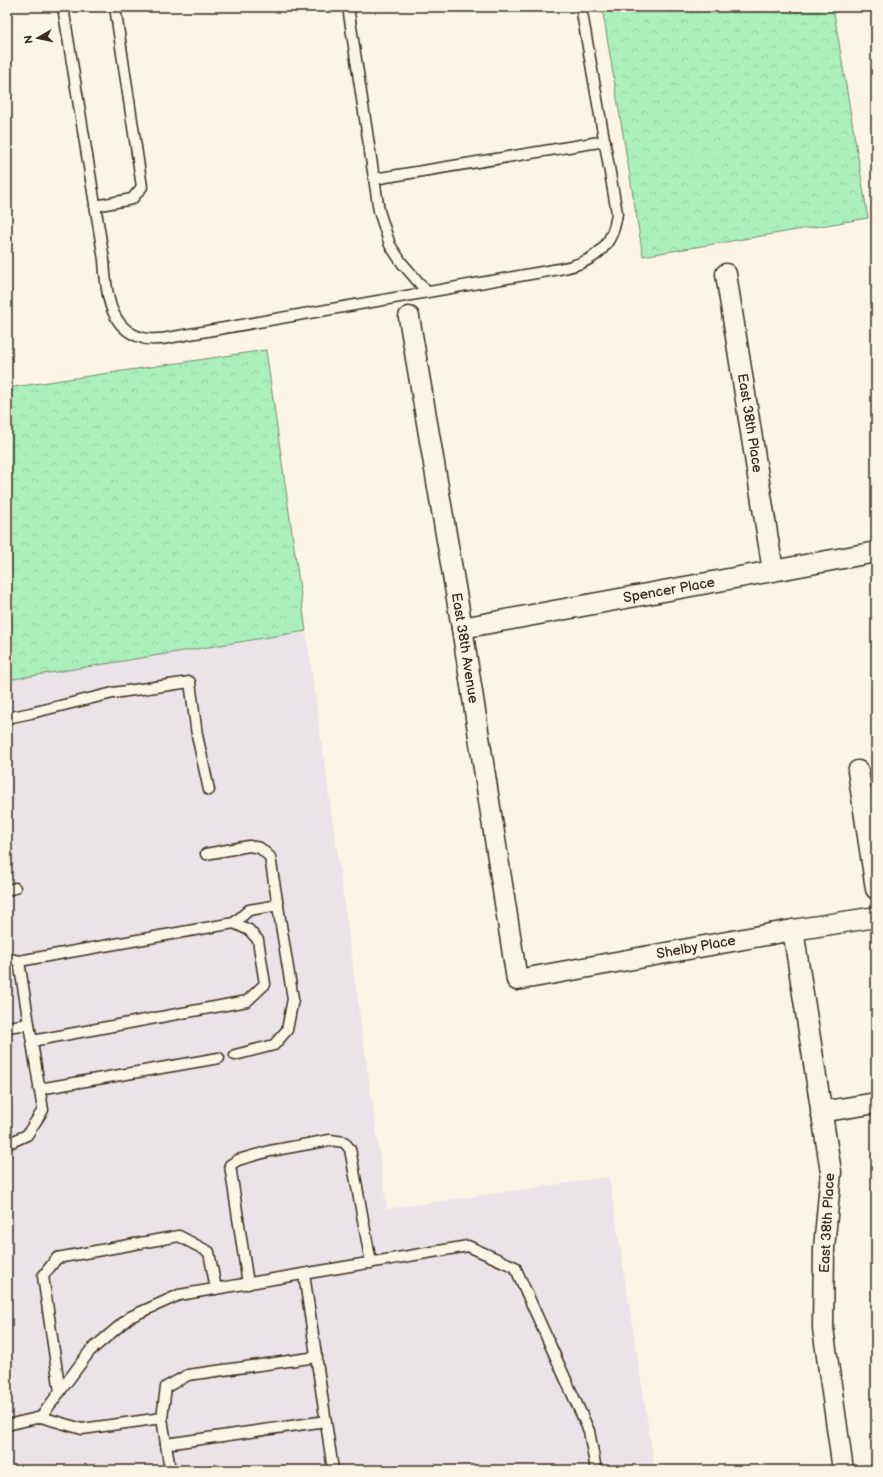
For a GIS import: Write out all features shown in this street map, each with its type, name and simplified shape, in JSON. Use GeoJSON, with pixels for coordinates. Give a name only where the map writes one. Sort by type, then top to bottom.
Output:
{"type":"FeatureCollection","features":[{"type":"Feature","properties":{"kind":"street","name":"East 38th Place"},"geometry":{"type":"LineString","coordinates":[[726,274],[773,571]]}},
{"type":"Feature","properties":{"kind":"street","name":"East 38th Avenue"},"geometry":{"type":"LineString","coordinates":[[408,317],[462,628],[517,980]]}},
{"type":"Feature","properties":{"kind":"street","name":"Spencer Place"},"geometry":{"type":"LineString","coordinates":[[462,628],[876,552]]}},
{"type":"Feature","properties":{"kind":"street"},"geometry":{"type":"LineString","coordinates":[[858,771],[876,889]]}},
{"type":"Feature","properties":{"kind":"street","name":"Shelby Place"},"geometry":{"type":"LineString","coordinates":[[517,980],[793,930],[876,917]]}},
{"type":"Feature","properties":{"kind":"street","name":"East 38th Place"},"geometry":{"type":"LineString","coordinates":[[793,930],[831,1172],[824,1248],[824,1328],[843,1470]]}},
{"type":"Feature","properties":{"kind":"street"},"geometry":{"type":"LineString","coordinates":[[821,1112],[876,1103]]}},
{"type":"Feature","properties":{"kind":"lane"},"geometry":{"type":"LineString","coordinates":[[63,7],[104,260],[106,290],[114,314],[128,333],[144,339],[162,339],[576,266],[588,261],[597,254],[612,236],[617,213],[581,7]]}},
{"type":"Feature","properties":{"kind":"lane"},"geometry":{"type":"LineString","coordinates":[[95,206],[132,200],[142,187],[115,7]]}},
{"type":"Feature","properties":{"kind":"lane"},"geometry":{"type":"LineString","coordinates":[[348,7],[379,211],[390,245],[402,263],[427,292]]}},
{"type":"Feature","properties":{"kind":"lane"},"geometry":{"type":"LineString","coordinates":[[374,179],[605,141]]}},
{"type":"Feature","properties":{"kind":"lane"},"geometry":{"type":"LineString","coordinates":[[7,718],[114,693],[190,682],[197,735],[209,790]]}},
{"type":"Feature","properties":{"kind":"lane"},"geometry":{"type":"LineString","coordinates":[[206,854],[249,846],[260,848],[270,857],[293,999],[287,1030],[274,1045],[235,1055]]}},
{"type":"Feature","properties":{"kind":"lane"},"geometry":{"type":"LineString","coordinates":[[7,958],[18,961],[234,923],[248,910],[278,905]]}},
{"type":"Feature","properties":{"kind":"lane"},"geometry":{"type":"LineString","coordinates":[[32,1041],[247,1000],[265,984],[262,962],[258,940],[249,930],[234,923]]}},
{"type":"Feature","properties":{"kind":"lane"},"geometry":{"type":"LineString","coordinates":[[7,1144],[27,1135],[43,1110],[18,961]]}},
{"type":"Feature","properties":{"kind":"lane"},"geometry":{"type":"LineString","coordinates":[[7,1027],[29,1024]]}},
{"type":"Feature","properties":{"kind":"lane"},"geometry":{"type":"LineString","coordinates":[[40,1089],[220,1058]]}},
{"type":"Feature","properties":{"kind":"lane"},"geometry":{"type":"LineString","coordinates":[[248,1284],[230,1165],[238,1160],[270,1151],[330,1140],[344,1142],[350,1149],[371,1263]]}},
{"type":"Feature","properties":{"kind":"lane"},"geometry":{"type":"LineString","coordinates":[[60,1392],[43,1276],[57,1258],[179,1236],[209,1252],[216,1289]]}},
{"type":"Feature","properties":{"kind":"lane"},"geometry":{"type":"LineString","coordinates":[[41,1417],[90,1351],[130,1318],[179,1295],[468,1246],[515,1267],[589,1431],[596,1470]]}},
{"type":"Feature","properties":{"kind":"lane"},"geometry":{"type":"LineString","coordinates":[[304,1274],[333,1470]]}},
{"type":"Feature","properties":{"kind":"lane"},"geometry":{"type":"LineString","coordinates":[[170,1470],[162,1418],[166,1387],[188,1375],[316,1356]]}},
{"type":"Feature","properties":{"kind":"lane"},"geometry":{"type":"LineString","coordinates":[[7,1425],[41,1417],[82,1429],[162,1418]]}},
{"type":"Feature","properties":{"kind":"lane"},"geometry":{"type":"LineString","coordinates":[[166,1444],[326,1421]]}},
{"type":"Feature","properties":{"kind":"shaded area"},"geometry":{"type":"Polygon","coordinates":[[[306,631],[387,1209],[609,1177],[655,1470],[7,1470],[7,680],[306,631]]]}},
{"type":"Feature","properties":{"kind":"green space"},"geometry":{"type":"Polygon","coordinates":[[[602,7],[833,7],[868,218],[643,256],[602,7]]]}},
{"type":"Feature","properties":{"kind":"green space"},"geometry":{"type":"Polygon","coordinates":[[[266,350],[306,631],[7,680],[7,388],[266,350]]]}}]}
